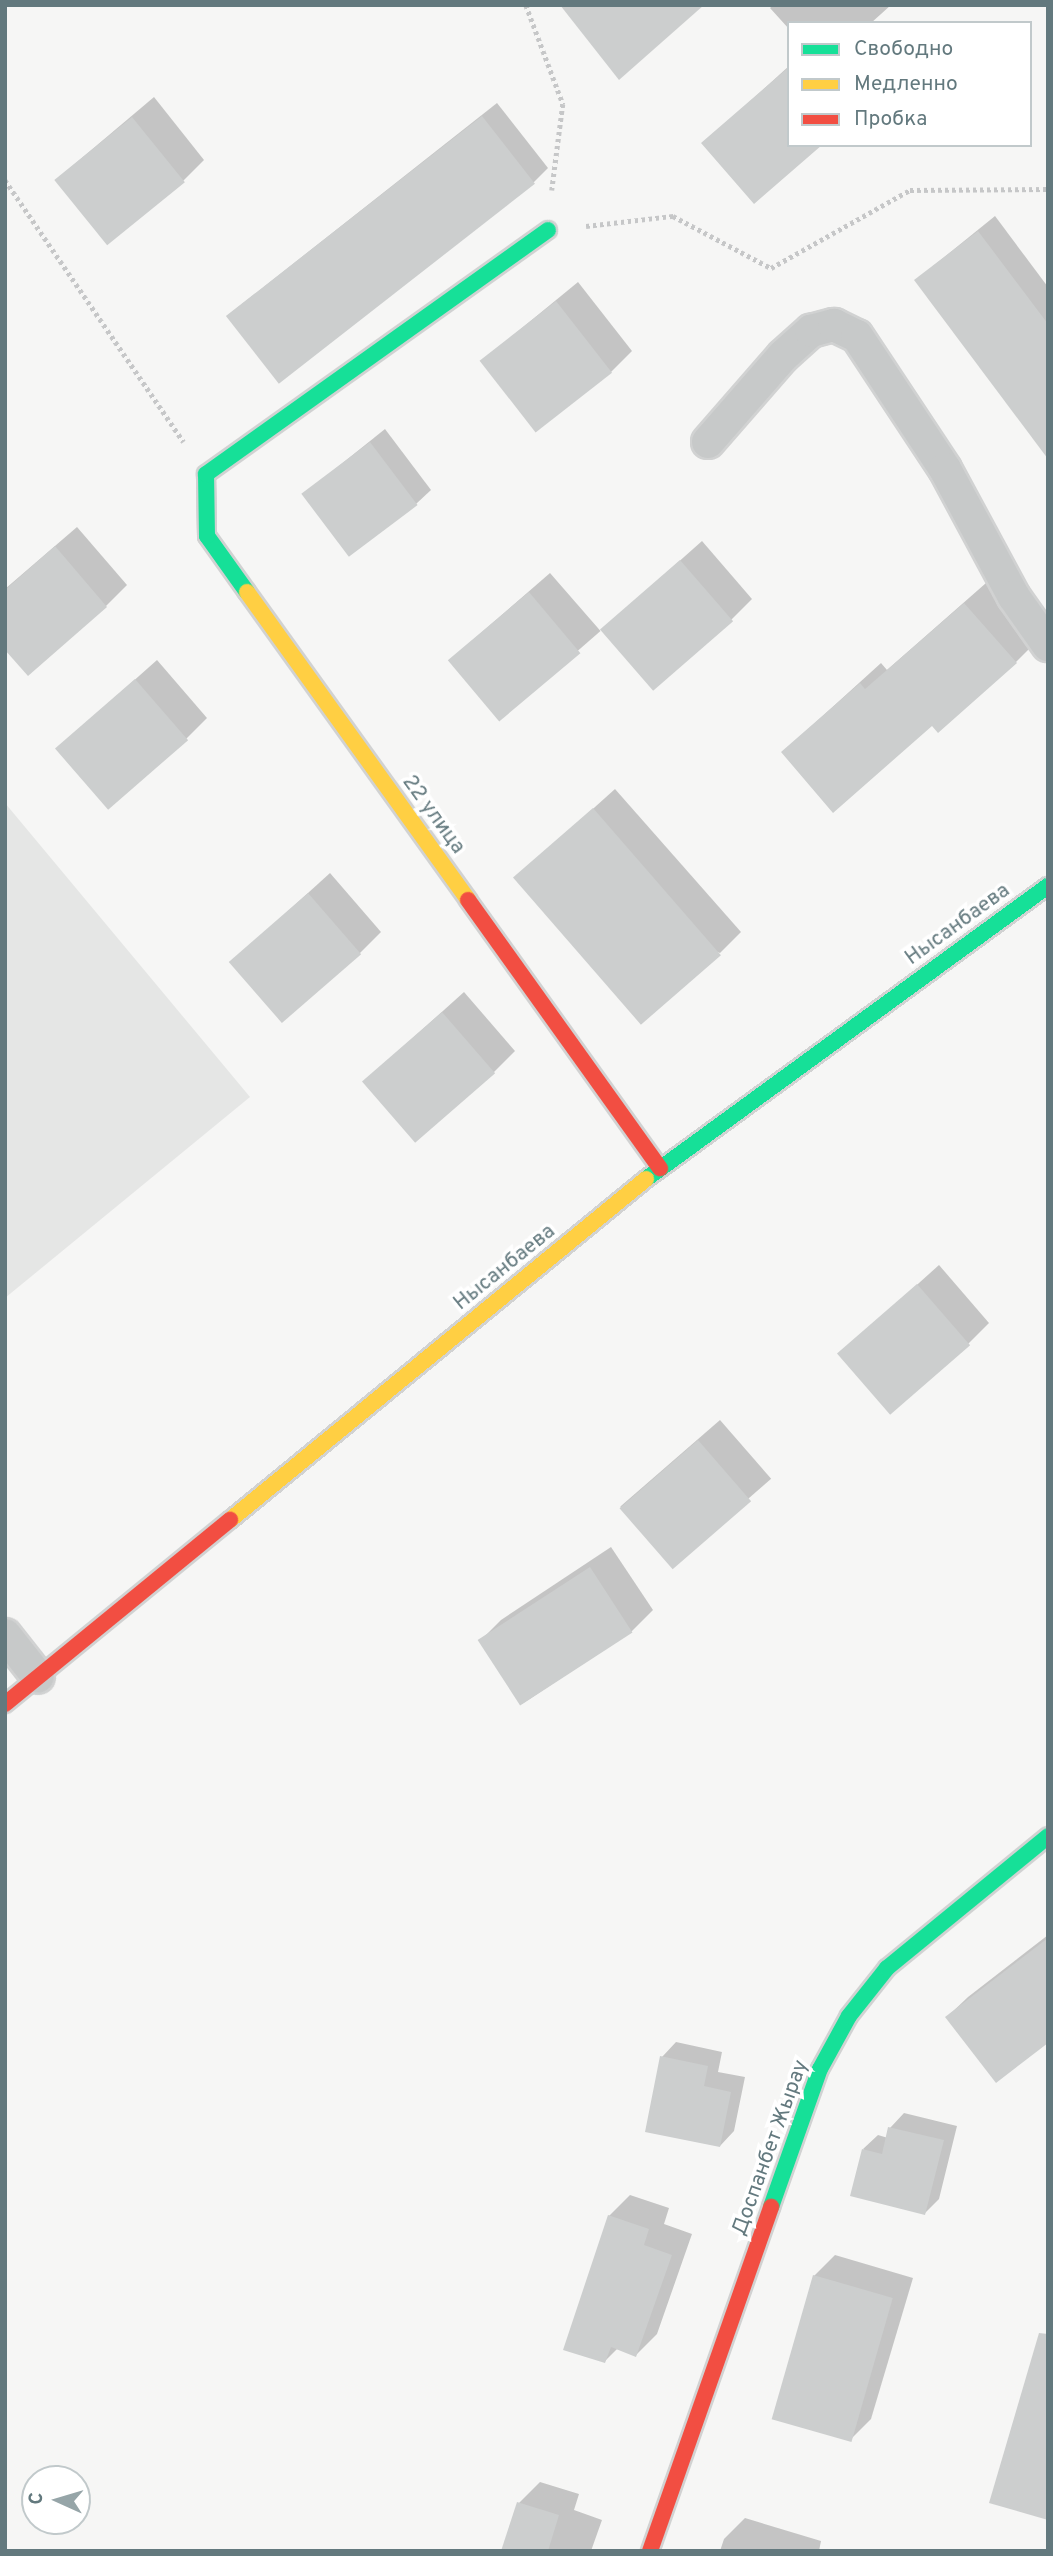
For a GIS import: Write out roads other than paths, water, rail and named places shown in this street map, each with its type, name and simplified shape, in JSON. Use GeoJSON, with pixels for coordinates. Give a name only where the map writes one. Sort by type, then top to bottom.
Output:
{"type":"FeatureCollection","features":[{"type":"Feature","properties":{"kind":"street","name":"22 улица"},"geometry":{"type":"LineString","coordinates":[[548,230],[206,474],[207,536],[660,1168]]}},
{"type":"Feature","properties":{"kind":"street"},"geometry":{"type":"LineString","coordinates":[[708,442],[783,356],[811,331],[834,326],[857,336],[945,469],[1014,597],[1048,645]]}},
{"type":"Feature","properties":{"kind":"street","name":"Нысанбаева"},"geometry":{"type":"LineString","coordinates":[[5,1704],[660,1168],[1048,886]]}},
{"type":"Feature","properties":{"kind":"street"},"geometry":{"type":"LineString","coordinates":[[5,1635],[38,1677]]}},
{"type":"Feature","properties":{"kind":"street","name":"Доспанбет Жырау"},"geometry":{"type":"LineString","coordinates":[[650,2551],[820,2070],[849,2016],[887,1968],[1048,1836]]}}]}
